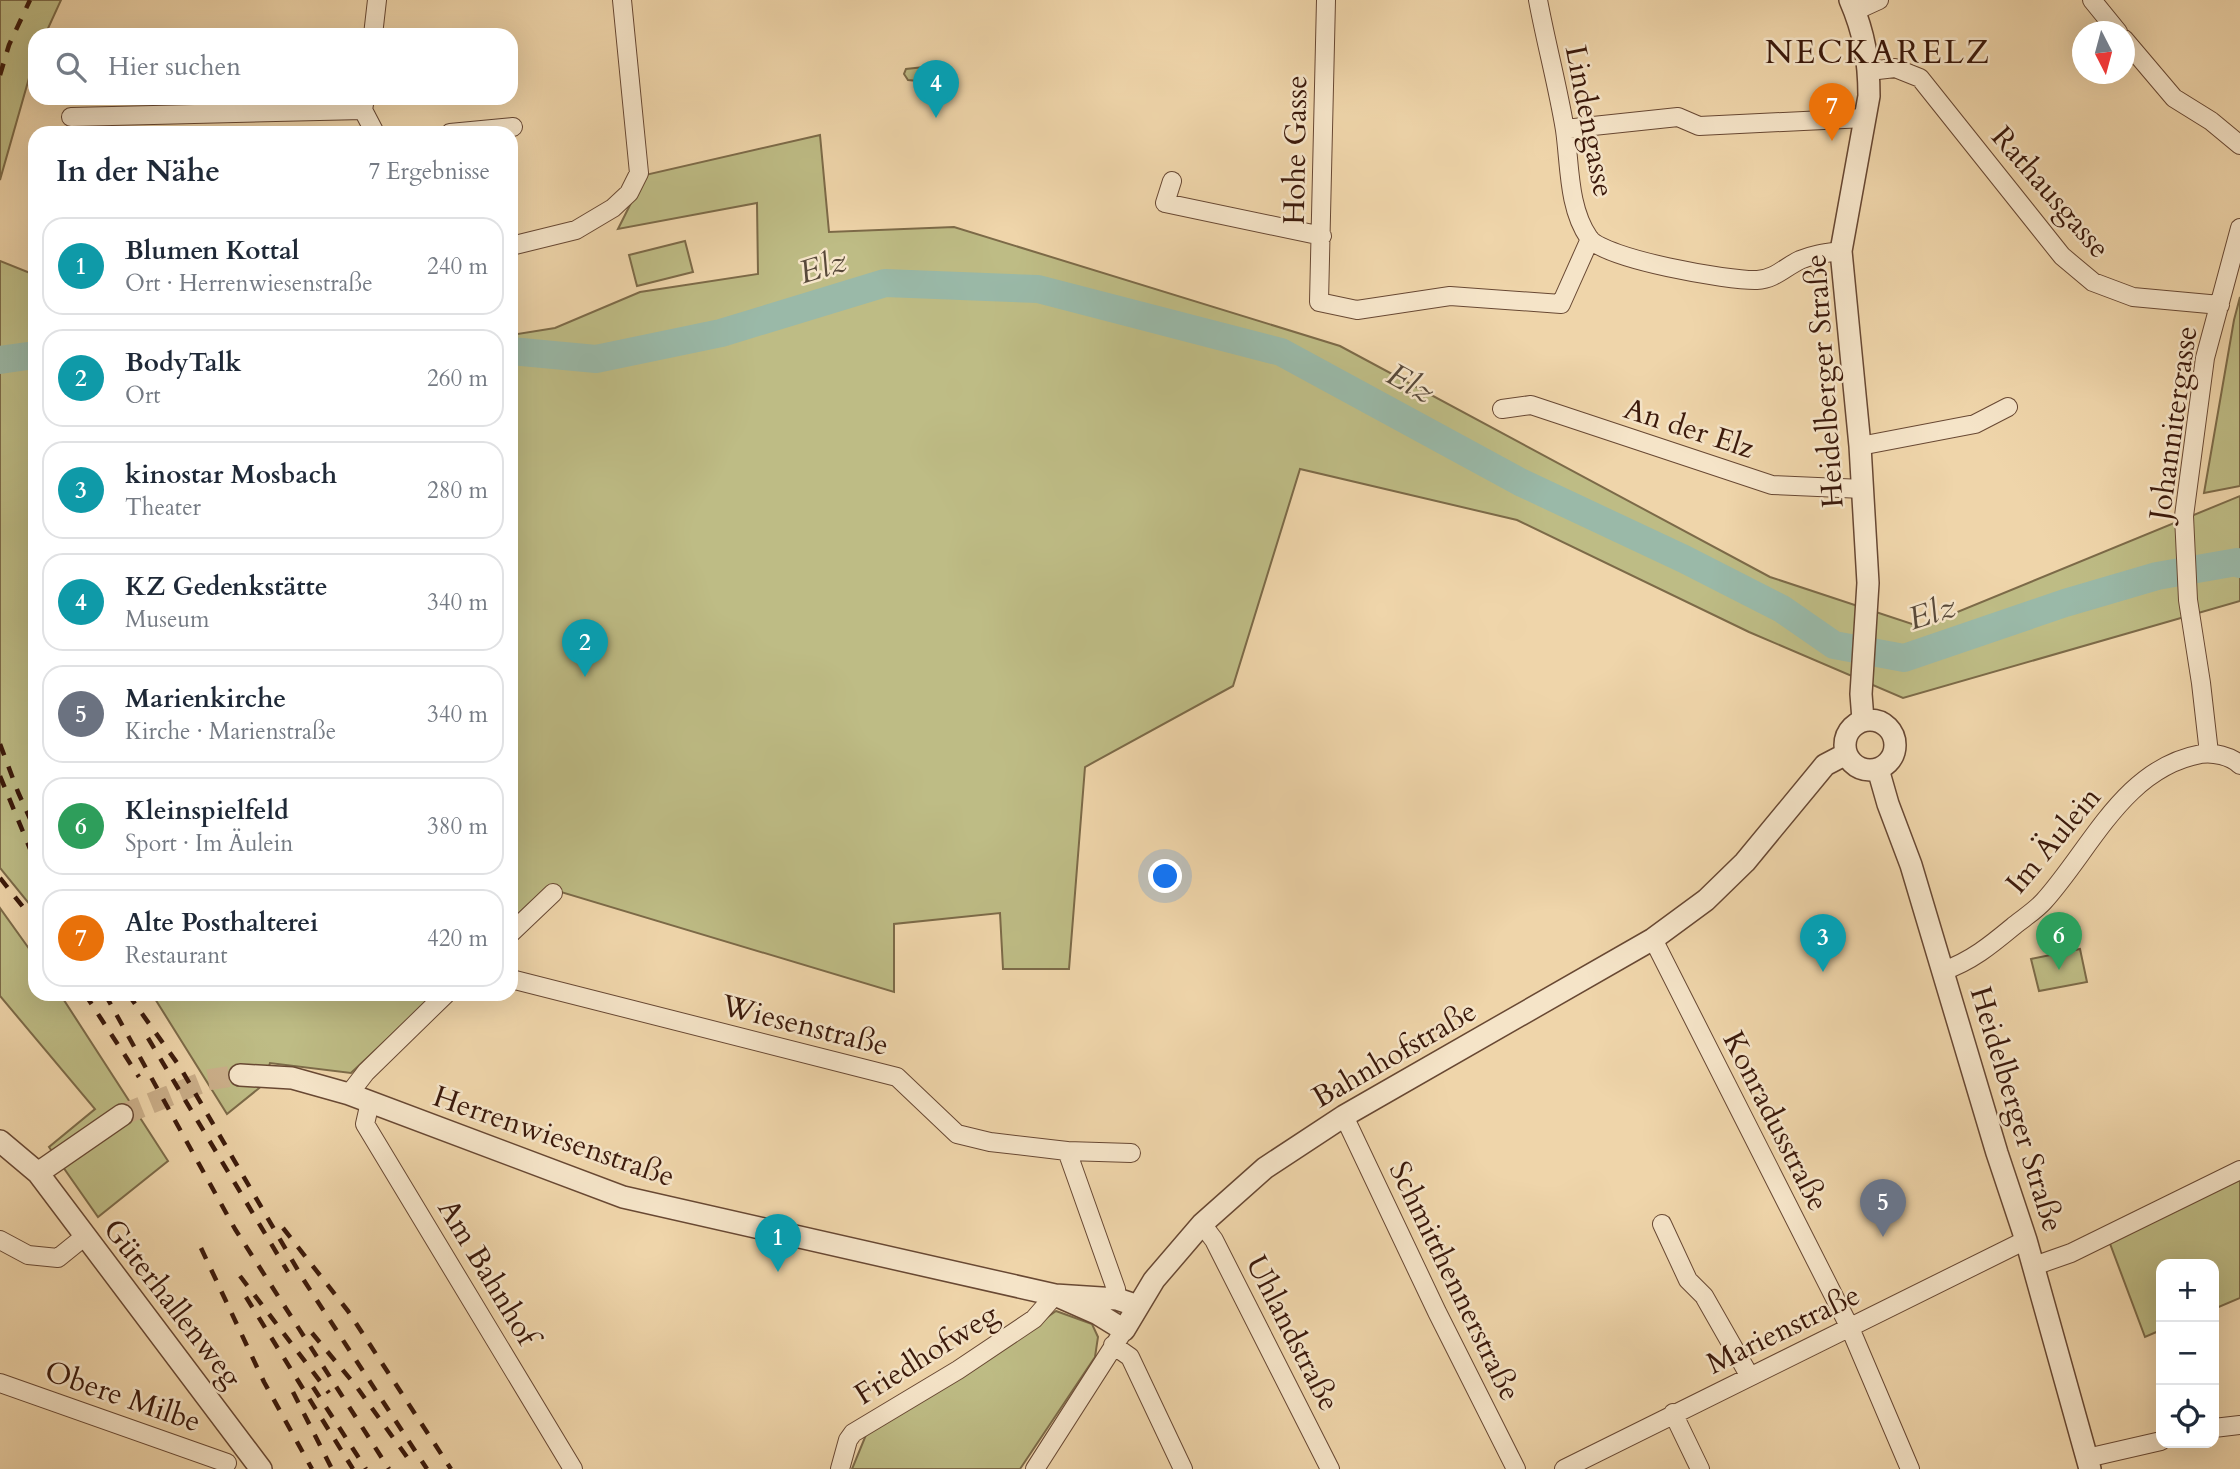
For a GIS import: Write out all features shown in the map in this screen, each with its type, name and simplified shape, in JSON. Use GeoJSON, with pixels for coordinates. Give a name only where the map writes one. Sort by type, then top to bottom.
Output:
{"type":"FeatureCollection","features":[{"type":"Feature","properties":{"kind":"street"},"geometry":{"type":"LineString","coordinates":[[374,28],[377,0]]}},
{"type":"Feature","properties":{"kind":"street"},"geometry":{"type":"LineString","coordinates":[[518,244],[576,230],[629,193],[639,173],[622,0]]}},
{"type":"Feature","properties":{"kind":"street","name":"Hohe Gasse"},"geometry":{"type":"LineString","coordinates":[[1326,0],[1319,302],[1357,310],[1450,296],[1561,304],[1590,239]]}},
{"type":"Feature","properties":{"kind":"street","name":"Lindengasse"},"geometry":{"type":"LineString","coordinates":[[1538,0],[1564,129],[1575,206],[1590,239],[1604,249],[1668,268],[1757,280],[1774,276],[1797,261],[1818,253],[1841,251]]}},
{"type":"Feature","properties":{"kind":"street"},"geometry":{"type":"LineString","coordinates":[[1852,5],[1879,0]]}},
{"type":"Feature","properties":{"kind":"street"},"geometry":{"type":"LineString","coordinates":[[2092,0],[2109,21]]}},
{"type":"Feature","properties":{"kind":"street","name":"Heidelberger Straße"},"geometry":{"type":"LineString","coordinates":[[1852,5],[1867,48],[1869,71],[1869,96],[1841,251],[1860,446],[1868,583],[1861,694],[1863,720]]}},
{"type":"Feature","properties":{"kind":"street"},"geometry":{"type":"LineString","coordinates":[[2135,52],[2174,98],[2211,121],[2240,145]]}},
{"type":"Feature","properties":{"kind":"street","name":"Rathausgasse"},"geometry":{"type":"LineString","coordinates":[[1869,71],[1895,68],[1920,78],[2062,256],[2092,282],[2133,297],[2220,304]]}},
{"type":"Feature","properties":{"kind":"street"},"geometry":{"type":"LineString","coordinates":[[71,117],[341,105]]}},
{"type":"Feature","properties":{"kind":"street"},"geometry":{"type":"LineString","coordinates":[[364,105],[372,126]]}},
{"type":"Feature","properties":{"kind":"street"},"geometry":{"type":"LineString","coordinates":[[1564,129],[1678,117],[1699,126],[1865,118]]}},
{"type":"Feature","properties":{"kind":"street"},"geometry":{"type":"LineString","coordinates":[[1172,181],[1165,203],[1322,236]]}},
{"type":"Feature","properties":{"kind":"street","name":"Johannitergasse"},"geometry":{"type":"LineString","coordinates":[[2209,753],[2202,683],[2187,595],[2185,503],[2205,358],[2240,228]]}},
{"type":"Feature","properties":{"kind":"street","name":"An der Elz"},"geometry":{"type":"LineString","coordinates":[[1502,409],[1531,405],[1772,485],[1863,489]]}},
{"type":"Feature","properties":{"kind":"street"},"geometry":{"type":"LineString","coordinates":[[1860,446],[1975,424],[2008,407]]}},
{"type":"Feature","properties":{"kind":"street"},"geometry":{"type":"LineString","coordinates":[[1863,720],[1881,722],[1895,736],[1892,758],[1878,769],[1856,766],[1846,754],[1846,737],[1850,730],[1863,720]]}},
{"type":"Feature","properties":{"kind":"street"},"geometry":{"type":"LineString","coordinates":[[2209,753],[2234,759],[2240,765]]}},
{"type":"Feature","properties":{"kind":"street","name":"Im Äulein"},"geometry":{"type":"LineString","coordinates":[[1943,971],[1974,958],[2043,902],[2109,816],[2143,780],[2185,757],[2209,753]]}},
{"type":"Feature","properties":{"kind":"street","name":"Bahnhofstraße"},"geometry":{"type":"LineString","coordinates":[[1035,1469],[1154,1280],[1202,1224],[1265,1168],[1344,1116],[1653,939],[1706,900],[1745,862],[1825,765],[1846,754]]}},
{"type":"Feature","properties":{"kind":"street","name":"Heidelberger Straße"},"geometry":{"type":"LineString","coordinates":[[1878,769],[2034,1266],[2089,1463]]}},
{"type":"Feature","properties":{"kind":"street"},"geometry":{"type":"LineString","coordinates":[[518,926],[554,893]]}},
{"type":"Feature","properties":{"kind":"street","name":"Konradusstraße"},"geometry":{"type":"LineString","coordinates":[[1653,939],[1850,1328],[1910,1469]]}},
{"type":"Feature","properties":{"kind":"street","name":"Wiesenstraße"},"geometry":{"type":"LineString","coordinates":[[518,981],[897,1077],[957,1134],[990,1142],[1068,1152],[1131,1153]]}},
{"type":"Feature","properties":{"kind":"street"},"geometry":{"type":"LineString","coordinates":[[349,1094],[366,1072],[439,1001]]}},
{"type":"Feature","properties":{"kind":"street","name":"Herrenwiesenstraße"},"geometry":{"type":"LineString","coordinates":[[240,1075],[292,1079],[349,1094],[623,1197],[1055,1295],[1117,1299],[1138,1306]]}},
{"type":"Feature","properties":{"kind":"street","name":"Am Bahnhof"},"geometry":{"type":"LineString","coordinates":[[370,1102],[365,1124],[573,1469]]}},
{"type":"Feature","properties":{"kind":"street"},"geometry":{"type":"LineString","coordinates":[[0,1141],[38,1174],[122,1115]]}},
{"type":"Feature","properties":{"kind":"street","name":"Schmitthennerstraße"},"geometry":{"type":"LineString","coordinates":[[1344,1116],[1437,1312],[1516,1469]]}},
{"type":"Feature","properties":{"kind":"street"},"geometry":{"type":"LineString","coordinates":[[1068,1152],[1116,1289],[1117,1299]]}},
{"type":"Feature","properties":{"kind":"street"},"geometry":{"type":"LineString","coordinates":[[2034,1266],[2071,1253],[2240,1170]]}},
{"type":"Feature","properties":{"kind":"street","name":"Güterhallenweg"},"geometry":{"type":"LineString","coordinates":[[38,1174],[261,1469]]}},
{"type":"Feature","properties":{"kind":"street","name":"Uhlandstraße"},"geometry":{"type":"LineString","coordinates":[[1202,1224],[1214,1240],[1330,1469]]}},
{"type":"Feature","properties":{"kind":"street"},"geometry":{"type":"LineString","coordinates":[[1662,1224],[1688,1280],[1704,1296],[1749,1376]]}},
{"type":"Feature","properties":{"kind":"street"},"geometry":{"type":"LineString","coordinates":[[0,1240],[28,1255],[58,1258],[84,1237]]}},
{"type":"Feature","properties":{"kind":"street","name":"Marienstraße"},"geometry":{"type":"LineString","coordinates":[[1564,1469],[2026,1240]]}},
{"type":"Feature","properties":{"kind":"street","name":"Herrenwiesenstraße"},"geometry":{"type":"LineString","coordinates":[[1055,1295],[1098,1314],[1119,1337]]}},
{"type":"Feature","properties":{"kind":"street","name":"Friedhofweg"},"geometry":{"type":"LineString","coordinates":[[840,1469],[848,1440],[853,1433],[958,1370],[1034,1319],[1055,1295]]}},
{"type":"Feature","properties":{"kind":"street"},"geometry":{"type":"LineString","coordinates":[[1119,1337],[1183,1469]]}},
{"type":"Feature","properties":{"kind":"street","name":"Obere Milbe"},"geometry":{"type":"LineString","coordinates":[[0,1383],[229,1466]]}},
{"type":"Feature","properties":{"kind":"street"},"geometry":{"type":"LineString","coordinates":[[1674,1413],[1700,1469]]}},
{"type":"Feature","properties":{"kind":"street"},"geometry":{"type":"LineString","coordinates":[[2219,1427],[2240,1425]]}},
{"type":"Feature","properties":{"kind":"street"},"geometry":{"type":"LineString","coordinates":[[2089,1463],[2156,1443]]}},
{"type":"Feature","properties":{"kind":"street"},"geometry":{"type":"LineString","coordinates":[[229,1466],[247,1448]]}},
{"type":"Feature","properties":{"kind":"shaded area"},"geometry":{"type":"Polygon","coordinates":[[[0,0],[61,0],[48,28],[28,28],[28,82],[0,180],[0,0]]]}},
{"type":"Feature","properties":{"kind":"shaded area"},"geometry":{"type":"Polygon","coordinates":[[[948,67],[948,77],[938,83],[908,80],[904,74],[906,69],[948,67]]]}},
{"type":"Feature","properties":{"kind":"shaded area"},"geometry":{"type":"Polygon","coordinates":[[[820,135],[829,232],[954,227],[1340,346],[1770,577],[1921,627],[2240,496],[2240,601],[1903,698],[1749,632],[1517,520],[1300,469],[1233,686],[1085,767],[1069,969],[1003,969],[1000,913],[894,924],[894,992],[548,888],[518,916],[518,334],[555,328],[640,292],[758,274],[757,203],[618,229],[645,175],[820,135]]]}},
{"type":"Feature","properties":{"kind":"shaded area"},"geometry":{"type":"Polygon","coordinates":[[[685,241],[693,272],[637,286],[629,255],[685,241]]]}},
{"type":"Feature","properties":{"kind":"shaded area"},"geometry":{"type":"Polygon","coordinates":[[[0,261],[28,272],[28,902],[0,868],[0,261]]]}},
{"type":"Feature","properties":{"kind":"shaded area"},"geometry":{"type":"Polygon","coordinates":[[[2240,297],[2240,486],[2204,493],[2234,320],[2240,297]]]}},
{"type":"Feature","properties":{"kind":"shaded area"},"geometry":{"type":"Polygon","coordinates":[[[0,908],[28,947],[28,1001],[65,1001],[168,1161],[98,1217],[49,1147],[95,1109],[0,996],[0,908]]]}},
{"type":"Feature","properties":{"kind":"shaded area"},"geometry":{"type":"Polygon","coordinates":[[[2080,949],[2087,982],[2039,991],[2031,959],[2080,949]]]}},
{"type":"Feature","properties":{"kind":"shaded area"},"geometry":{"type":"Polygon","coordinates":[[[156,1001],[428,1001],[351,1073],[270,1063],[263,1085],[227,1114],[156,1001]]]}},
{"type":"Feature","properties":{"kind":"shaded area"},"geometry":{"type":"Polygon","coordinates":[[[2240,1177],[2240,1298],[2219,1307],[2219,1259],[2156,1259],[2156,1332],[2145,1337],[2109,1241],[2240,1177]]]}},
{"type":"Feature","properties":{"kind":"shaded area"},"geometry":{"type":"Polygon","coordinates":[[[1056,1311],[1092,1324],[1098,1337],[1095,1357],[1020,1469],[852,1469],[868,1430],[984,1362],[1056,1311]]]}},
{"type":"Feature","properties":{"kind":"waterway","name":"Elz"},"geometry":{"type":"LineString","coordinates":[[518,352],[596,359],[721,333],[885,283],[1038,289],[1281,352],[1520,482],[1684,559],[1782,609],[1834,645],[1904,658],[2065,603],[2157,576],[2237,562],[2240,564]]}},
{"type":"Feature","properties":{"kind":"waterway","name":"Elz"},"geometry":{"type":"LineString","coordinates":[[0,360],[28,356]]}},
{"type":"Feature","properties":{"kind":"tunnel"},"geometry":{"type":"LineString","coordinates":[[122,1115],[208,1080],[240,1075]]}},
{"type":"Feature","properties":{"kind":"railway"},"geometry":{"type":"LineString","coordinates":[[0,75],[9,45],[30,0]]}},
{"type":"Feature","properties":{"kind":"railway"},"geometry":{"type":"LineString","coordinates":[[0,744],[28,814]]}},
{"type":"Feature","properties":{"kind":"railway"},"geometry":{"type":"LineString","coordinates":[[0,776],[28,844]]}},
{"type":"Feature","properties":{"kind":"railway"},"geometry":{"type":"LineString","coordinates":[[0,878],[28,913]]}},
{"type":"Feature","properties":{"kind":"railway"},"geometry":{"type":"LineString","coordinates":[[90,1001],[139,1077]]}},
{"type":"Feature","properties":{"kind":"railway"},"geometry":{"type":"LineString","coordinates":[[109,1001],[235,1229],[389,1469]]}},
{"type":"Feature","properties":{"kind":"railway"},"geometry":{"type":"LineString","coordinates":[[133,1001],[180,1067],[303,1279],[427,1469]]}},
{"type":"Feature","properties":{"kind":"railway"},"geometry":{"type":"LineString","coordinates":[[148,1038],[288,1272]]}},
{"type":"Feature","properties":{"kind":"railway"},"geometry":{"type":"LineString","coordinates":[[283,1228],[348,1311],[451,1469]]}},
{"type":"Feature","properties":{"kind":"railway"},"geometry":{"type":"LineString","coordinates":[[201,1248],[264,1382],[312,1469]]}},
{"type":"Feature","properties":{"kind":"railway"},"geometry":{"type":"LineString","coordinates":[[240,1276],[329,1393]]}},
{"type":"Feature","properties":{"kind":"railway"},"geometry":{"type":"LineString","coordinates":[[246,1297],[353,1469]]}},
{"type":"Feature","properties":{"kind":"railway"},"geometry":{"type":"LineString","coordinates":[[312,1333],[356,1386],[412,1464]]}},
{"type":"Feature","properties":{"kind":"railway"},"geometry":{"type":"LineString","coordinates":[[313,1387],[366,1469]]}},
{"type":"Feature","properties":{"kind":"railway"},"geometry":{"type":"LineString","coordinates":[[293,1392],[332,1469]]}},
{"type":"Feature","properties":{"kind":"place","name":"KZ Gedenkstätte"},"geometry":{"type":"Point","coordinates":[936,118]}},
{"type":"Feature","properties":{"kind":"place","name":"Alte Posthalterei"},"geometry":{"type":"Point","coordinates":[1832,141]}},
{"type":"Feature","properties":{"kind":"place","name":"BodyTalk"},"geometry":{"type":"Point","coordinates":[585,677]}},
{"type":"Feature","properties":{"kind":"place","name":"Kleinspielfeld"},"geometry":{"type":"Point","coordinates":[2059,970]}},
{"type":"Feature","properties":{"kind":"place","name":"kinostar Mosbach"},"geometry":{"type":"Point","coordinates":[1823,972]}},
{"type":"Feature","properties":{"kind":"place","name":"Marienkirche"},"geometry":{"type":"Point","coordinates":[1883,1237]}},
{"type":"Feature","properties":{"kind":"place","name":"Blumen Kottal"},"geometry":{"type":"Point","coordinates":[778,1272]}},
{"type":"Feature","properties":{"kind":"district","name":"NECKARELZ"},"geometry":{"type":"Point","coordinates":[1878,51]}}]}
